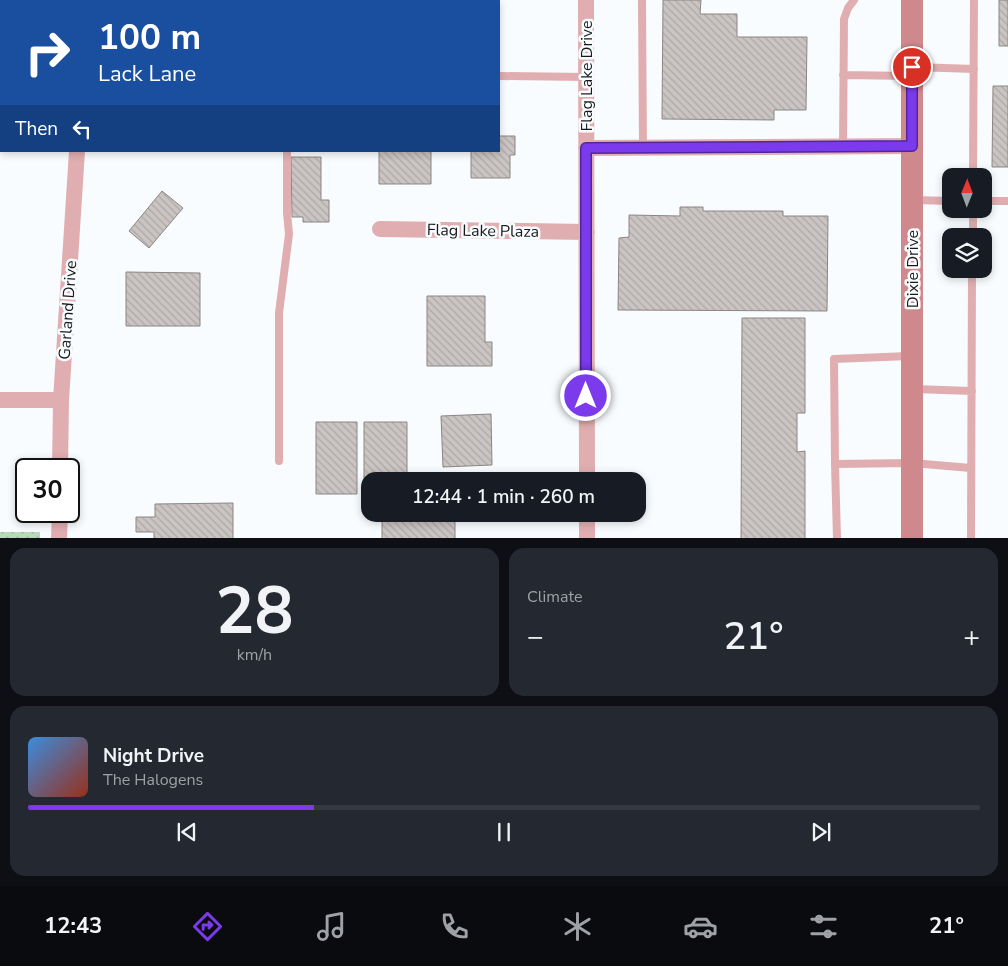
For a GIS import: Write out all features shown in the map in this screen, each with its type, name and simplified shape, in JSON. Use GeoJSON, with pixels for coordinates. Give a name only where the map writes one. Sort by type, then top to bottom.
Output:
{"type":"FeatureCollection","features":[{"type":"Feature","properties":{"kind":"main road","name":"Dixie Drive"},"geometry":{"type":"LineString","coordinates":[[912,0],[912,538]]}},
{"type":"Feature","properties":{"kind":"street","name":"Flag Lake Drive"},"geometry":{"type":"LineString","coordinates":[[586,0],[587,472]]}},
{"type":"Feature","properties":{"kind":"street"},"geometry":{"type":"LineString","coordinates":[[586,148],[912,146]]}},
{"type":"Feature","properties":{"kind":"street","name":"Garland Drive"},"geometry":{"type":"LineString","coordinates":[[60,458],[61,400],[77,152]]}},
{"type":"Feature","properties":{"kind":"street","name":"Flag Lake Plaza"},"geometry":{"type":"LineString","coordinates":[[380,229],[586,232]]}},
{"type":"Feature","properties":{"kind":"street"},"geometry":{"type":"LineString","coordinates":[[0,400],[61,400]]}},
{"type":"Feature","properties":{"kind":"street"},"geometry":{"type":"LineString","coordinates":[[587,522],[587,538]]}},
{"type":"Feature","properties":{"kind":"street"},"geometry":{"type":"LineString","coordinates":[[60,523],[60,538]]}},
{"type":"Feature","properties":{"kind":"lane"},"geometry":{"type":"LineString","coordinates":[[642,0],[643,148]]}},
{"type":"Feature","properties":{"kind":"lane"},"geometry":{"type":"LineString","coordinates":[[842,146],[844,19],[848,8],[854,0]]}},
{"type":"Feature","properties":{"kind":"lane"},"geometry":{"type":"LineString","coordinates":[[973,168],[974,0]]}},
{"type":"Feature","properties":{"kind":"lane"},"geometry":{"type":"LineString","coordinates":[[843,75],[974,69]]}},
{"type":"Feature","properties":{"kind":"lane"},"geometry":{"type":"LineString","coordinates":[[500,76],[586,77]]}},
{"type":"Feature","properties":{"kind":"lane"},"geometry":{"type":"LineString","coordinates":[[279,461],[279,313],[289,234],[287,152]]}},
{"type":"Feature","properties":{"kind":"lane"},"geometry":{"type":"LineString","coordinates":[[912,200],[942,201]]}},
{"type":"Feature","properties":{"kind":"lane"},"geometry":{"type":"LineString","coordinates":[[992,201],[1008,201]]}},
{"type":"Feature","properties":{"kind":"lane"},"geometry":{"type":"LineString","coordinates":[[971,538],[972,278]]}},
{"type":"Feature","properties":{"kind":"lane"},"geometry":{"type":"LineString","coordinates":[[837,538],[834,359],[912,356]]}},
{"type":"Feature","properties":{"kind":"lane"},"geometry":{"type":"LineString","coordinates":[[912,389],[972,391]]}},
{"type":"Feature","properties":{"kind":"lane"},"geometry":{"type":"LineString","coordinates":[[835,464],[912,463],[971,468]]}},
{"type":"Feature","properties":{"kind":"green space"},"geometry":{"type":"Polygon","coordinates":[[[0,532],[40,532],[40,538],[0,538],[0,532]]]}},
{"type":"Feature","properties":{"kind":"building"},"geometry":{"type":"Polygon","coordinates":[[[663,0],[701,0],[700,14],[737,14],[737,37],[807,37],[806,110],[774,110],[774,120],[662,119],[663,0]]]}},
{"type":"Feature","properties":{"kind":"building"},"geometry":{"type":"Polygon","coordinates":[[[999,0],[1008,0],[1008,46],[999,46],[999,0]]]}},
{"type":"Feature","properties":{"kind":"building"},"geometry":{"type":"Polygon","coordinates":[[[993,86],[1008,86],[1008,167],[992,167],[993,86]]]}},
{"type":"Feature","properties":{"kind":"building"},"geometry":{"type":"Polygon","coordinates":[[[500,136],[515,136],[515,155],[510,155],[510,178],[471,178],[471,152],[500,152],[500,136]]]}},
{"type":"Feature","properties":{"kind":"building"},"geometry":{"type":"Polygon","coordinates":[[[379,152],[431,152],[431,184],[379,184],[379,152]]]}},
{"type":"Feature","properties":{"kind":"building"},"geometry":{"type":"Polygon","coordinates":[[[291,157],[321,157],[321,200],[329,200],[329,222],[303,222],[303,217],[292,217],[291,157]]]}},
{"type":"Feature","properties":{"kind":"building"},"geometry":{"type":"Polygon","coordinates":[[[162,191],[183,208],[149,248],[129,231],[162,191]]]}},
{"type":"Feature","properties":{"kind":"building"},"geometry":{"type":"Polygon","coordinates":[[[680,207],[703,207],[703,211],[783,211],[783,216],[828,216],[827,311],[618,310],[619,238],[629,237],[629,215],[680,216],[680,207]]]}},
{"type":"Feature","properties":{"kind":"building"},"geometry":{"type":"Polygon","coordinates":[[[126,272],[200,273],[200,326],[126,326],[126,272]]]}},
{"type":"Feature","properties":{"kind":"building"},"geometry":{"type":"Polygon","coordinates":[[[427,296],[485,296],[485,342],[492,342],[492,366],[427,366],[427,296]]]}},
{"type":"Feature","properties":{"kind":"building"},"geometry":{"type":"Polygon","coordinates":[[[742,318],[805,318],[805,413],[797,413],[797,452],[805,451],[805,538],[741,538],[742,318]]]}},
{"type":"Feature","properties":{"kind":"building"},"geometry":{"type":"Polygon","coordinates":[[[491,414],[492,465],[443,467],[441,416],[491,414]]]}},
{"type":"Feature","properties":{"kind":"building"},"geometry":{"type":"Polygon","coordinates":[[[316,422],[357,422],[357,494],[316,494],[316,422]]]}},
{"type":"Feature","properties":{"kind":"building"},"geometry":{"type":"Polygon","coordinates":[[[364,422],[407,422],[407,472],[364,472],[364,422]]]}},
{"type":"Feature","properties":{"kind":"building"},"geometry":{"type":"Polygon","coordinates":[[[233,503],[233,538],[154,538],[154,532],[136,532],[136,517],[155,517],[155,504],[233,503]]]}},
{"type":"Feature","properties":{"kind":"building"},"geometry":{"type":"Polygon","coordinates":[[[382,522],[455,522],[455,538],[382,538],[382,522]]]}},
{"type":"Feature","properties":{"kind":"route"},"geometry":{"type":"LineString","coordinates":[[586,396],[586,148],[912,146],[912,67]]}}]}
